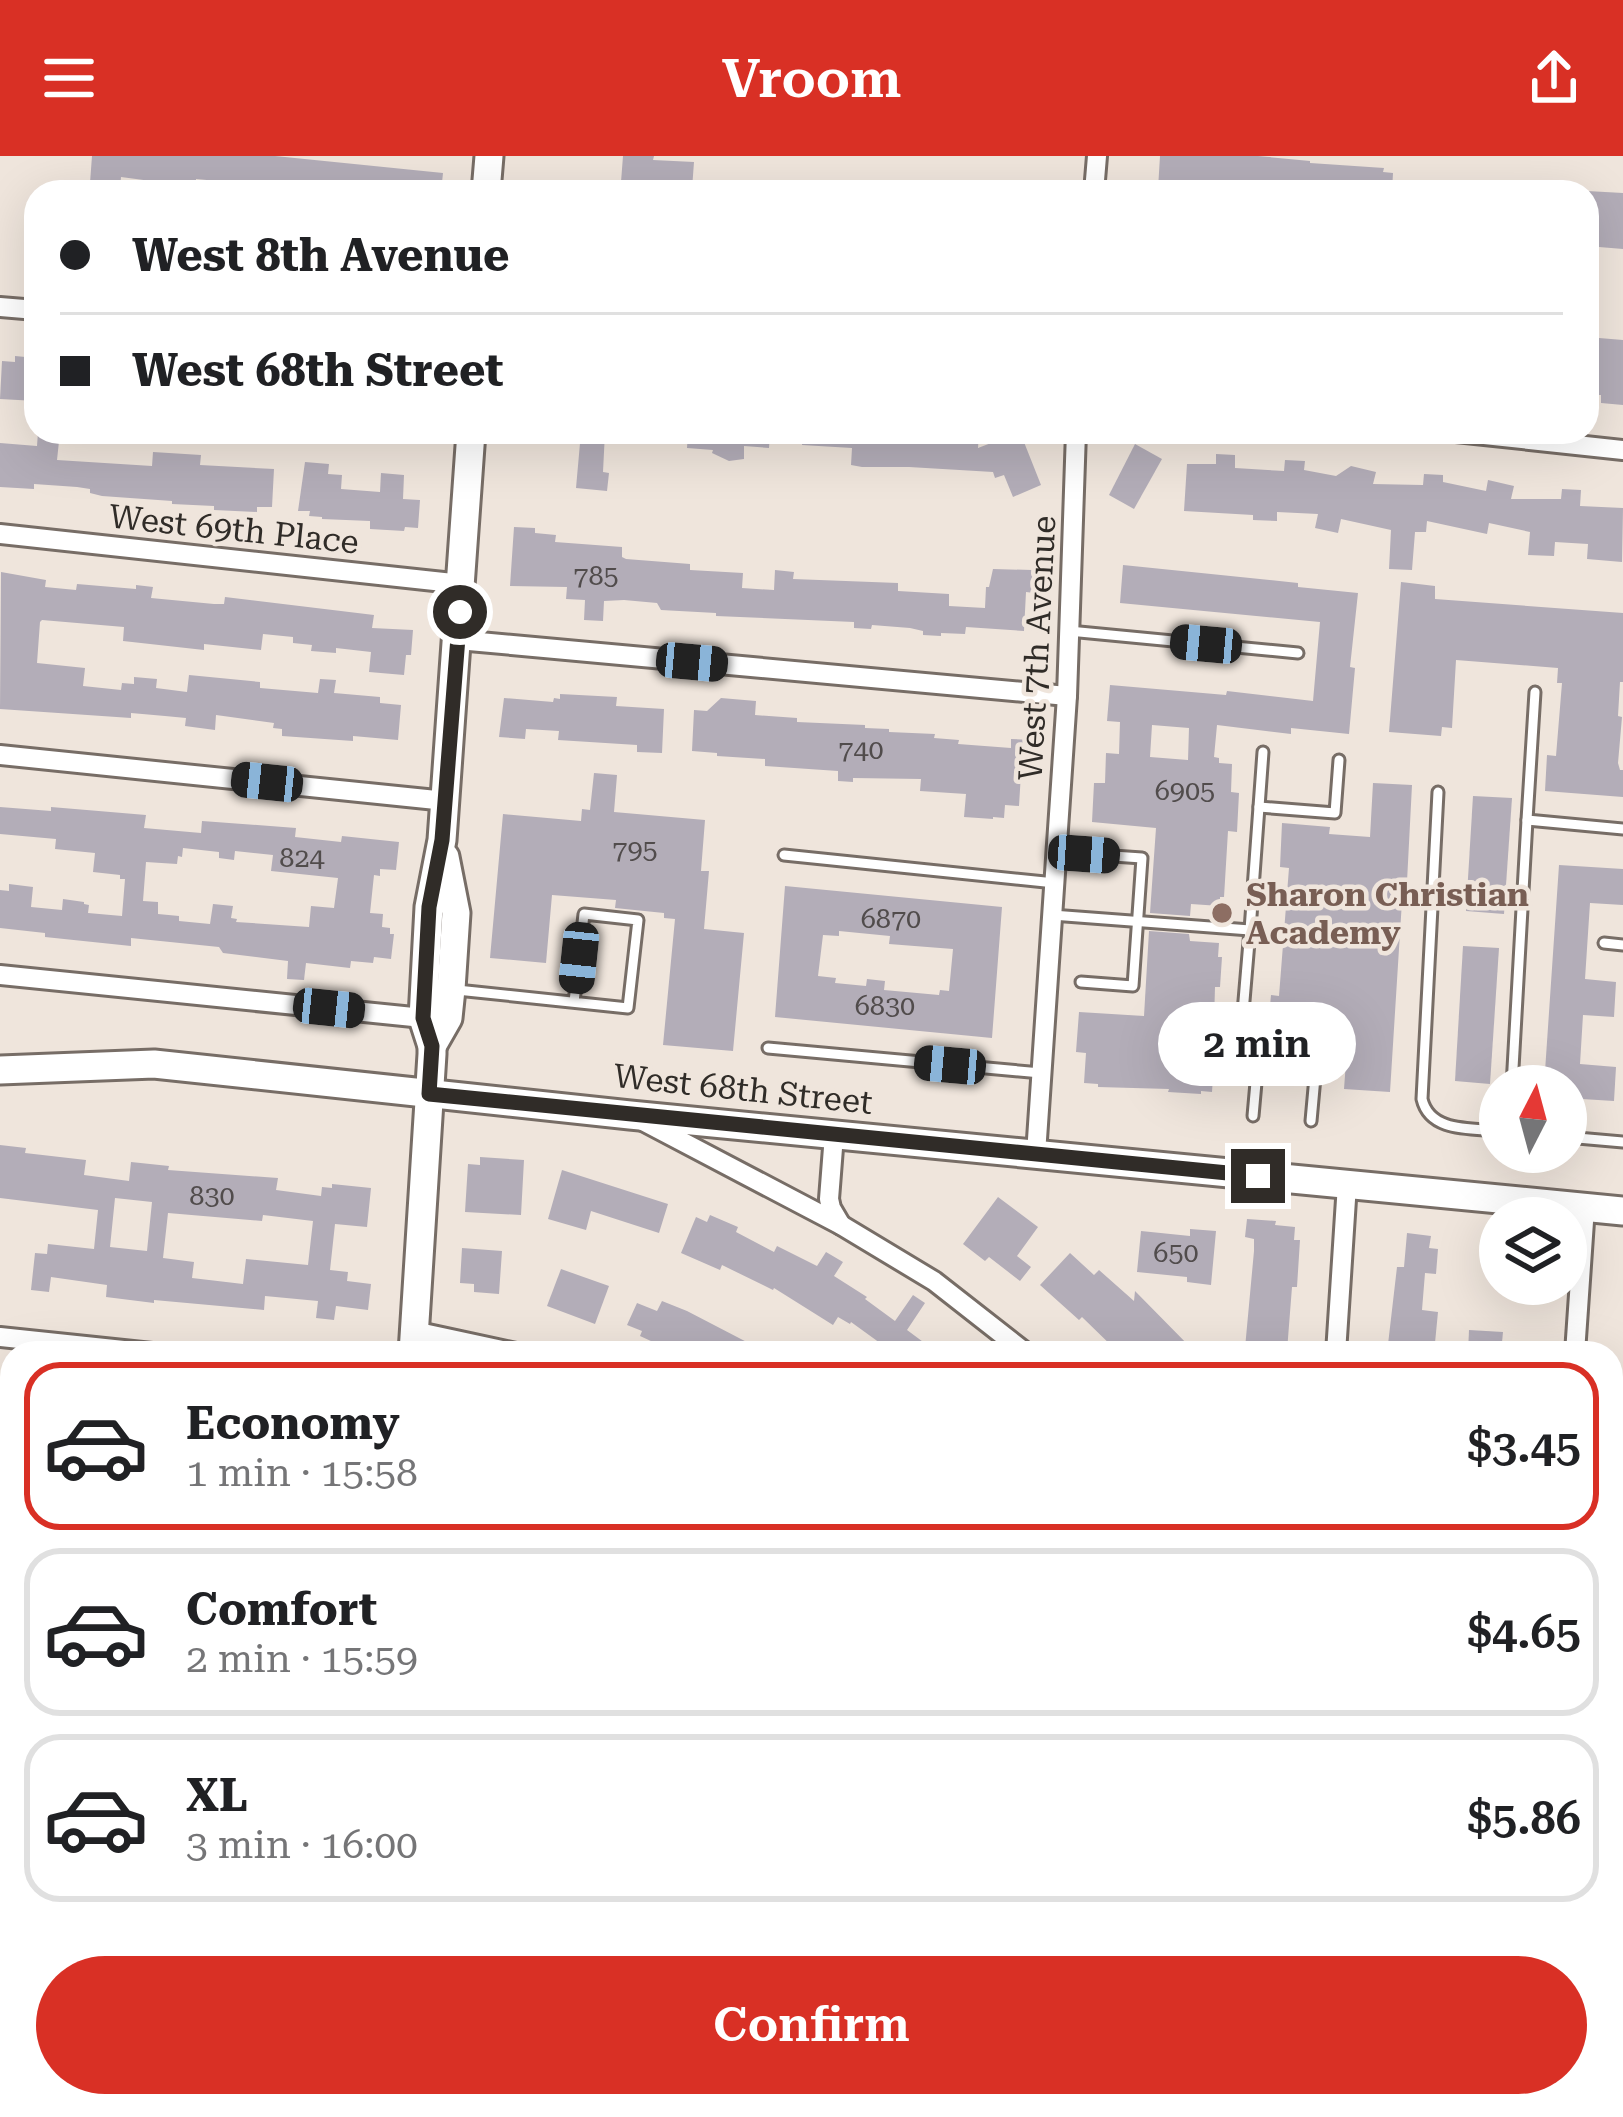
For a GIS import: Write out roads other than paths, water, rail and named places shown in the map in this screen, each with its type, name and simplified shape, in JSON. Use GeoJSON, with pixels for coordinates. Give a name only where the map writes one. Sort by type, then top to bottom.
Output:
{"type":"FeatureCollection","features":[{"type":"Feature","properties":{"kind":"main road"},"geometry":{"type":"LineString","coordinates":[[414,1341],[432,1046],[423,1018],[429,907],[446,801],[470,444]]}},
{"type":"Feature","properties":{"kind":"main road"},"geometry":{"type":"LineString","coordinates":[[432,1046],[448,1018],[456,913],[442,840]]}},
{"type":"Feature","properties":{"kind":"main road","name":"West 68th Street"},"geometry":{"type":"LineString","coordinates":[[0,1070],[154,1064],[1481,1197]]}},
{"type":"Feature","properties":{"kind":"main road","name":"West 68th Street"},"geometry":{"type":"LineString","coordinates":[[1587,1207],[1623,1211]]}},
{"type":"Feature","properties":{"kind":"street","name":"West 7th Avenue"},"geometry":{"type":"LineString","coordinates":[[1036,1154],[1067,696],[1076,444]]}},
{"type":"Feature","properties":{"kind":"street"},"geometry":{"type":"LineString","coordinates":[[1567,444],[1623,450]]}},
{"type":"Feature","properties":{"kind":"street","name":"West 69th Place"},"geometry":{"type":"LineString","coordinates":[[0,534],[462,584]]}},
{"type":"Feature","properties":{"kind":"street"},"geometry":{"type":"LineString","coordinates":[[458,640],[1067,696]]}},
{"type":"Feature","properties":{"kind":"street"},"geometry":{"type":"LineString","coordinates":[[0,755],[446,801]]}},
{"type":"Feature","properties":{"kind":"street"},"geometry":{"type":"LineString","coordinates":[[0,975],[423,1018]]}},
{"type":"Feature","properties":{"kind":"street"},"geometry":{"type":"LineString","coordinates":[[631,1115],[841,1225],[934,1281],[1011,1341]]}},
{"type":"Feature","properties":{"kind":"street"},"geometry":{"type":"LineString","coordinates":[[834,1135],[829,1198],[841,1225]]}},
{"type":"Feature","properties":{"kind":"street"},"geometry":{"type":"LineString","coordinates":[[1337,1341],[1346,1184]]}},
{"type":"Feature","properties":{"kind":"street"},"geometry":{"type":"LineString","coordinates":[[1576,1341],[1578,1305]]}},
{"type":"Feature","properties":{"kind":"street"},"geometry":{"type":"LineString","coordinates":[[0,1337],[38,1341]]}},
{"type":"Feature","properties":{"kind":"lane"},"geometry":{"type":"LineString","coordinates":[[1070,631],[1298,653]]}},
{"type":"Feature","properties":{"kind":"lane"},"geometry":{"type":"LineString","coordinates":[[1513,1065],[1535,692]]}},
{"type":"Feature","properties":{"kind":"lane"},"geometry":{"type":"LineString","coordinates":[[1263,752],[1240,1048],[1317,1054],[1311,1121]]}},
{"type":"Feature","properties":{"kind":"lane"},"geometry":{"type":"LineString","coordinates":[[1259,807],[1335,813],[1339,760]]}},
{"type":"Feature","properties":{"kind":"lane"},"geometry":{"type":"LineString","coordinates":[[1438,792],[1422,1100],[1434,1121],[1479,1129]]}},
{"type":"Feature","properties":{"kind":"lane"},"geometry":{"type":"LineString","coordinates":[[1527,820],[1623,829]]}},
{"type":"Feature","properties":{"kind":"lane"},"geometry":{"type":"LineString","coordinates":[[1081,982],[1133,986],[1142,858],[1084,854]]}},
{"type":"Feature","properties":{"kind":"lane"},"geometry":{"type":"LineString","coordinates":[[784,855],[1054,883]]}},
{"type":"Feature","properties":{"kind":"lane"},"geometry":{"type":"LineString","coordinates":[[451,989],[628,1007],[638,920],[584,914],[574,1001]]}},
{"type":"Feature","properties":{"kind":"lane"},"geometry":{"type":"LineString","coordinates":[[1052,915],[1250,930]]}},
{"type":"Feature","properties":{"kind":"lane"},"geometry":{"type":"LineString","coordinates":[[1604,943],[1623,945]]}},
{"type":"Feature","properties":{"kind":"lane"},"geometry":{"type":"LineString","coordinates":[[768,1048],[1041,1073]]}},
{"type":"Feature","properties":{"kind":"lane"},"geometry":{"type":"LineString","coordinates":[[1253,1116],[1258,1049]]}},
{"type":"Feature","properties":{"kind":"lane"},"geometry":{"type":"LineString","coordinates":[[1587,1139],[1623,1142]]}},
{"type":"Feature","properties":{"kind":"place","name":"Sharon Christian Academy"},"geometry":{"type":"Point","coordinates":[1222,913]}}]}
